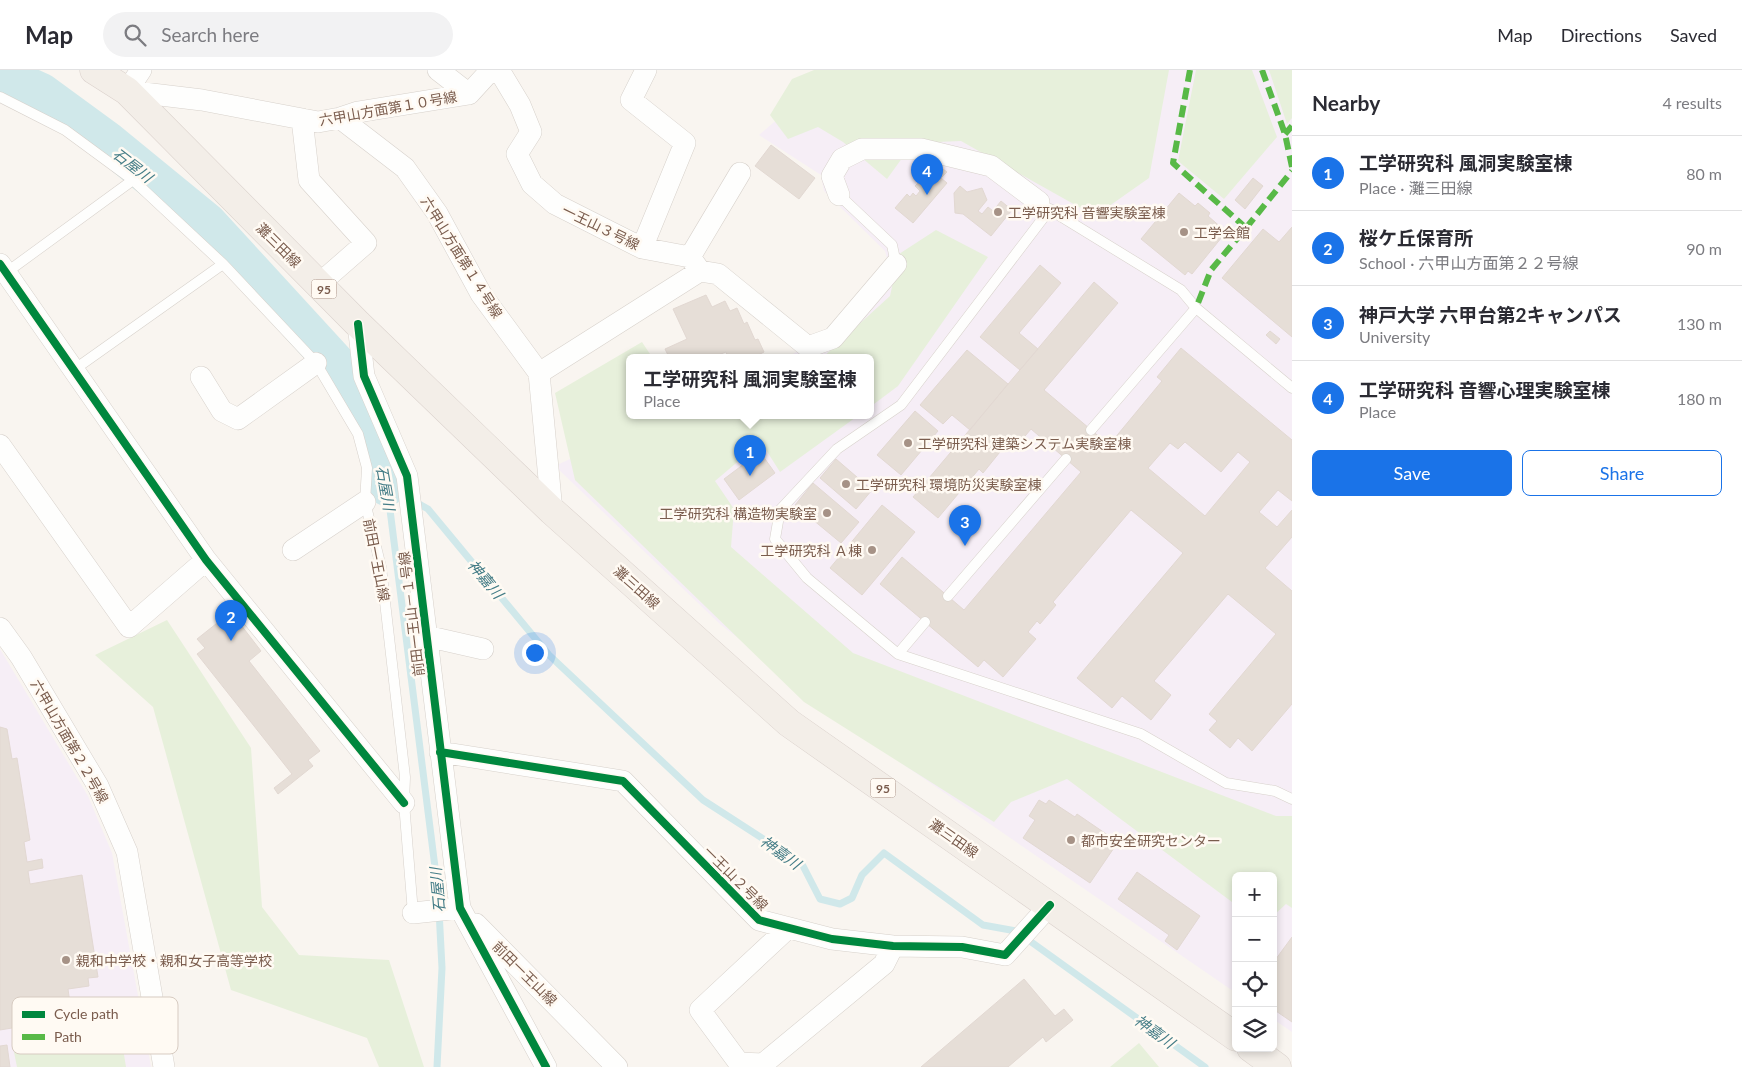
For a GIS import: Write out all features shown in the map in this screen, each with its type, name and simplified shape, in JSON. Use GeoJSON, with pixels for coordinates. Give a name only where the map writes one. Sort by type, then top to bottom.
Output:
{"type":"FeatureCollection","features":[{"type":"Feature","properties":{"kind":"main road","name":"灘三田線"},"geometry":{"type":"LineString","coordinates":[[94,70],[134,81],[319,284],[358,324],[552,511],[789,723],[1050,905],[1232,1035]]}},
{"type":"Feature","properties":{"kind":"main road"},"geometry":{"type":"LineString","coordinates":[[1256,1052],[1277,1067]]}},
{"type":"Feature","properties":{"kind":"street"},"geometry":{"type":"LineString","coordinates":[[438,70],[469,94]]}},
{"type":"Feature","properties":{"kind":"street","name":"六甲山方面第１０号線"},"geometry":{"type":"LineString","coordinates":[[134,81],[202,100],[318,122],[358,112],[469,94],[491,70]]}},
{"type":"Feature","properties":{"kind":"street","name":"一王山３号線"},"geometry":{"type":"LineString","coordinates":[[499,70],[520,105],[531,132],[517,154],[532,184],[555,204],[642,248],[695,264],[718,274],[808,347],[833,338],[896,264]]}},
{"type":"Feature","properties":{"kind":"street"},"geometry":{"type":"LineString","coordinates":[[642,248],[685,143],[630,100],[646,70]]}},
{"type":"Feature","properties":{"kind":"street","name":"六甲山方面第１４号線"},"geometry":{"type":"LineString","coordinates":[[340,118],[404,168],[437,213],[481,294],[539,373]]}},
{"type":"Feature","properties":{"kind":"street"},"geometry":{"type":"LineString","coordinates":[[302,119],[309,180],[366,243],[319,284]]}},
{"type":"Feature","properties":{"kind":"street"},"geometry":{"type":"LineString","coordinates":[[840,195],[832,176],[842,159],[862,149],[921,149],[991,166],[1044,206]]}},
{"type":"Feature","properties":{"kind":"street"},"geometry":{"type":"LineString","coordinates":[[552,511],[539,373],[695,264],[740,173]]}},
{"type":"Feature","properties":{"kind":"street"},"geometry":{"type":"LineString","coordinates":[[3,268],[76,369],[206,560],[404,803]]}},
{"type":"Feature","properties":{"kind":"street","name":"前田一王山－１号線"},"geometry":{"type":"LineString","coordinates":[[358,324],[364,376],[407,476],[460,908]]}},
{"type":"Feature","properties":{"kind":"street"},"geometry":{"type":"LineString","coordinates":[[200,377],[222,411],[238,419],[316,363]]}},
{"type":"Feature","properties":{"kind":"street"},"geometry":{"type":"LineString","coordinates":[[0,445],[129,627],[206,560]]}},
{"type":"Feature","properties":{"kind":"street"},"geometry":{"type":"LineString","coordinates":[[293,550],[365,502]]}},
{"type":"Feature","properties":{"kind":"street","name":"六甲山方面第２２号線"},"geometry":{"type":"LineString","coordinates":[[0,628],[22,657],[98,786],[127,852],[152,997]]}},
{"type":"Feature","properties":{"kind":"street"},"geometry":{"type":"LineString","coordinates":[[426,636],[483,649]]}},
{"type":"Feature","properties":{"kind":"street","name":"一王山２号線"},"geometry":{"type":"LineString","coordinates":[[440,752],[624,781],[759,920],[788,928],[832,939],[893,946],[962,947],[1006,955],[1050,905]]}},
{"type":"Feature","properties":{"kind":"street"},"geometry":{"type":"LineString","coordinates":[[460,908],[546,1067]]}},
{"type":"Feature","properties":{"kind":"street","name":"前田一王山線"},"geometry":{"type":"LineString","coordinates":[[413,913],[460,908],[617,1067]]}},
{"type":"Feature","properties":{"kind":"street"},"geometry":{"type":"LineString","coordinates":[[788,928],[700,1010],[739,1063],[764,1064],[884,964],[893,946]]}},
{"type":"Feature","properties":{"kind":"street","name":"六甲山方面第２２号線"},"geometry":{"type":"LineString","coordinates":[[162,1054],[164,1067]]}},
{"type":"Feature","properties":{"kind":"lane","name":"前田一王山線"},"geometry":{"type":"LineString","coordinates":[[0,97],[64,130],[132,180],[222,264],[316,363],[358,434],[367,468],[365,502],[381,567],[404,777],[404,803],[413,913]]}},
{"type":"Feature","properties":{"kind":"lane"},"geometry":{"type":"LineString","coordinates":[[3,268],[132,180]]}},
{"type":"Feature","properties":{"kind":"lane"},"geometry":{"type":"LineString","coordinates":[[840,195],[892,245],[896,264]]}},
{"type":"Feature","properties":{"kind":"lane"},"geometry":{"type":"LineString","coordinates":[[1292,388],[1196,308],[1181,290],[1044,206],[901,405],[837,449],[780,510],[775,539],[807,578],[898,654],[1141,734],[1226,783],[1275,791],[1292,799]]}},
{"type":"Feature","properties":{"kind":"lane"},"geometry":{"type":"LineString","coordinates":[[76,369],[222,264]]}},
{"type":"Feature","properties":{"kind":"lane"},"geometry":{"type":"LineString","coordinates":[[1091,430],[1196,308]]}},
{"type":"Feature","properties":{"kind":"lane"},"geometry":{"type":"LineString","coordinates":[[948,596],[1066,459]]}},
{"type":"Feature","properties":{"kind":"lane"},"geometry":{"type":"LineString","coordinates":[[898,654],[925,622]]}},
{"type":"Feature","properties":{"kind":"shaded area"},"geometry":{"type":"Polygon","coordinates":[[[834,70],[1292,70],[1292,1032],[1277,1022],[1277,872],[1232,872],[1232,990],[904,765],[721,625],[555,466],[655,419],[874,419],[874,354],[793,354],[826,334],[888,262],[885,251],[824,191],[821,175],[759,135],[834,70]]]}},
{"type":"Feature","properties":{"kind":"shaded area","name":"親和中学校・親和女子高等学校"},"geometry":{"type":"Polygon","coordinates":[[[0,649],[88,796],[112,853],[138,997],[12,997],[12,1054],[149,1054],[151,1067],[0,1067],[0,649]]]}},
{"type":"Feature","properties":{"kind":"green space"},"geometry":{"type":"Polygon","coordinates":[[[814,70],[1169,70],[1149,178],[1095,216],[961,141],[913,143],[887,179],[843,142],[818,127],[788,139],[770,115],[792,79],[814,70]]]}},
{"type":"Feature","properties":{"kind":"green space"},"geometry":{"type":"Polygon","coordinates":[[[1196,70],[1252,70],[1277,137],[1224,199],[1178,161],[1196,70]]]}},
{"type":"Feature","properties":{"kind":"green space"},"geometry":{"type":"Polygon","coordinates":[[[1269,70],[1292,70],[1292,118],[1287,124],[1269,70]]]}},
{"type":"Feature","properties":{"kind":"green space"},"geometry":{"type":"Polygon","coordinates":[[[936,230],[988,257],[898,386],[874,404],[874,354],[826,354],[890,296],[899,254],[936,230]]]}},
{"type":"Feature","properties":{"kind":"green space"},"geometry":{"type":"Polygon","coordinates":[[[642,342],[650,354],[626,354],[626,419],[853,419],[780,472],[761,442],[715,481],[734,509],[731,547],[853,653],[1276,816],[1292,816],[1292,908],[1286,904],[1277,912],[1277,872],[1232,872],[1232,902],[1067,779],[1011,802],[994,822],[804,702],[575,480],[555,393],[642,342]]]}},
{"type":"Feature","properties":{"kind":"green space"},"geometry":{"type":"Polygon","coordinates":[[[167,620],[251,748],[262,907],[299,955],[389,960],[424,1067],[379,1067],[367,1038],[231,990],[153,707],[95,655],[167,620]]]}},
{"type":"Feature","properties":{"kind":"green space"},"geometry":{"type":"Polygon","coordinates":[[[1139,1043],[1159,1067],[1110,1067],[1139,1043]]]}},
{"type":"Feature","properties":{"kind":"green space"},"geometry":{"type":"Polygon","coordinates":[[[14,1054],[124,1054],[126,1067],[17,1067],[14,1054]]]}},
{"type":"Feature","properties":{"kind":"building"},"geometry":{"type":"Polygon","coordinates":[[[771,145],[815,178],[799,199],[755,166],[771,145]]]}},
{"type":"Feature","properties":{"kind":"building"},"geometry":{"type":"Polygon","coordinates":[[[943,169],[947,172],[941,178],[947,183],[913,223],[895,208],[907,194],[910,197],[913,193],[916,196],[920,191],[915,186],[919,182],[924,186],[935,173],[937,175],[943,169]]]}},
{"type":"Feature","properties":{"kind":"building"},"geometry":{"type":"Polygon","coordinates":[[[1253,178],[1263,186],[1245,209],[1235,200],[1253,178]]]}},
{"type":"Feature","properties":{"kind":"building","name":"工学研究科 音響実験室棟"},"geometry":{"type":"Polygon","coordinates":[[[960,186],[967,192],[982,188],[987,200],[978,211],[982,214],[988,207],[993,211],[1001,201],[1012,210],[991,236],[963,214],[955,213],[954,193],[960,186]]]}},
{"type":"Feature","properties":{"kind":"building","name":"工学会館"},"geometry":{"type":"Polygon","coordinates":[[[1179,193],[1195,206],[1198,203],[1210,213],[1208,216],[1223,229],[1219,234],[1222,237],[1192,274],[1188,271],[1185,275],[1141,239],[1179,193]]]}},
{"type":"Feature","properties":{"kind":"building"},"geometry":{"type":"Polygon","coordinates":[[[1292,227],[1292,337],[1222,278],[1263,229],[1279,242],[1292,227]]]}},
{"type":"Feature","properties":{"kind":"building"},"geometry":{"type":"Polygon","coordinates":[[[1040,265],[1061,283],[1019,333],[1038,349],[1020,370],[980,337],[1040,265]]]}},
{"type":"Feature","properties":{"kind":"building"},"geometry":{"type":"Polygon","coordinates":[[[1094,282],[1118,303],[1044,390],[1109,445],[1162,381],[1157,377],[1181,348],[1292,440],[1292,501],[1278,490],[1259,512],[1277,527],[1292,510],[1292,537],[1265,568],[1292,591],[1292,704],[1252,751],[1238,738],[1230,748],[1209,730],[1217,721],[1209,714],[1276,634],[1228,594],[1154,681],[1171,695],[1151,720],[1122,696],[1112,708],[1077,678],[1183,553],[1131,510],[1053,602],[1056,605],[1040,624],[1037,621],[1028,632],[1036,639],[1003,677],[984,660],[978,667],[880,584],[902,557],[964,610],[1081,472],[1031,429],[1015,448],[1008,442],[983,473],[979,469],[938,518],[913,497],[1094,282]],[[1185,442],[1178,449],[1170,443],[1148,468],[1205,516],[1250,462],[1238,452],[1221,472],[1185,442]]]}},
{"type":"Feature","properties":{"kind":"building"},"geometry":{"type":"Polygon","coordinates":[[[706,295],[712,307],[725,301],[730,311],[737,308],[744,324],[747,322],[755,340],[758,339],[764,352],[760,354],[727,354],[726,352],[721,354],[668,354],[665,349],[687,339],[673,309],[706,295]]]}},
{"type":"Feature","properties":{"kind":"building"},"geometry":{"type":"Polygon","coordinates":[[[1270,331],[1280,339],[1276,344],[1266,335],[1270,331]]]}},
{"type":"Feature","properties":{"kind":"building"},"geometry":{"type":"Polygon","coordinates":[[[967,350],[1008,384],[970,430],[952,415],[943,424],[920,405],[967,350]]]}},
{"type":"Feature","properties":{"kind":"building","name":"工学研究科 建築システム実験室棟"},"geometry":{"type":"Polygon","coordinates":[[[915,411],[938,431],[901,475],[877,455],[915,411]]]}},
{"type":"Feature","properties":{"kind":"building"},"geometry":{"type":"Polygon","coordinates":[[[760,452],[775,473],[739,500],[724,479],[760,452]]]}},
{"type":"Feature","properties":{"kind":"building","name":"工学研究科 環境防災実験室棟"},"geometry":{"type":"Polygon","coordinates":[[[836,459],[872,490],[856,509],[820,478],[836,459]]]}},
{"type":"Feature","properties":{"kind":"building","name":"工学研究科 構造物実験室"},"geometry":{"type":"Polygon","coordinates":[[[813,483],[859,522],[841,543],[795,505],[813,483]]]}},
{"type":"Feature","properties":{"kind":"building","name":"工学研究科 Ａ棟"},"geometry":{"type":"Polygon","coordinates":[[[882,505],[915,532],[862,595],[830,568],[882,505]]]}},
{"type":"Feature","properties":{"kind":"building"},"geometry":{"type":"Polygon","coordinates":[[[231,612],[261,651],[249,661],[320,751],[308,760],[313,766],[278,794],[274,788],[292,774],[197,654],[205,648],[197,639],[231,612]]]}},
{"type":"Feature","properties":{"kind":"building"},"geometry":{"type":"Polygon","coordinates":[[[0,727],[7,729],[12,759],[17,758],[30,840],[24,842],[27,862],[42,859],[43,868],[28,871],[30,884],[82,875],[98,977],[88,978],[89,986],[68,989],[69,997],[12,997],[12,1028],[0,1030],[0,727]]]}},
{"type":"Feature","properties":{"kind":"building","name":"都市安全研究センター"},"geometry":{"type":"Polygon","coordinates":[[[1039,800],[1046,804],[1049,800],[1075,817],[1077,814],[1118,842],[1090,883],[1023,838],[1035,820],[1029,816],[1039,800]]]}},
{"type":"Feature","properties":{"kind":"building"},"geometry":{"type":"Polygon","coordinates":[[[1137,872],[1200,916],[1177,950],[1165,941],[1169,935],[1118,899],[1137,872]]]}},
{"type":"Feature","properties":{"kind":"building"},"geometry":{"type":"Polygon","coordinates":[[[1292,937],[1292,1022],[1277,1012],[1277,958],[1292,937]]]}},
{"type":"Feature","properties":{"kind":"building"},"geometry":{"type":"Polygon","coordinates":[[[1024,979],[1055,1016],[1064,1009],[1073,1020],[1046,1042],[1043,1037],[1008,1067],[921,1067],[1024,979]]]}},
{"type":"Feature","properties":{"kind":"building"},"geometry":{"type":"Polygon","coordinates":[[[7,1045],[10,1067],[0,1067],[0,1046],[7,1045]]]}},
{"type":"Feature","properties":{"kind":"waterway","name":"石屋川"},"geometry":{"type":"LineString","coordinates":[[0,74],[41,93],[108,142],[207,223],[340,368],[373,430],[387,486]]}},
{"type":"Feature","properties":{"kind":"waterway","name":"神嘉川"},"geometry":{"type":"LineString","coordinates":[[387,486],[428,509],[549,655],[703,800],[802,864],[820,899],[840,904],[852,898],[862,875],[884,853],[983,925],[1016,931],[1205,1067]]}},
{"type":"Feature","properties":{"kind":"waterway","name":"石屋川"},"geometry":{"type":"LineString","coordinates":[[387,486],[438,891],[442,968],[437,1067]]}},
{"type":"Feature","properties":{"kind":"marked path"},"geometry":{"type":"LineString","coordinates":[[1190,70],[1173,163],[1246,228],[1211,270],[1196,308]]}},
{"type":"Feature","properties":{"kind":"marked path"},"geometry":{"type":"LineString","coordinates":[[1262,70],[1285,134],[1292,167]]}},
{"type":"Feature","properties":{"kind":"marked path"},"geometry":{"type":"LineString","coordinates":[[1285,134],[1292,126]]}},
{"type":"Feature","properties":{"kind":"marked path"},"geometry":{"type":"LineString","coordinates":[[1246,228],[1292,171]]}},
{"type":"Feature","properties":{"kind":"cycle path"},"geometry":{"type":"LineString","coordinates":[[0,264],[206,560],[404,803]]}},
{"type":"Feature","properties":{"kind":"cycle path"},"geometry":{"type":"LineString","coordinates":[[358,324],[364,376],[407,476],[460,908],[546,1067]]}},
{"type":"Feature","properties":{"kind":"cycle path"},"geometry":{"type":"LineString","coordinates":[[440,752],[623,781],[759,920],[832,939],[893,946],[962,947],[1005,955],[1050,905]]}},
{"type":"Feature","properties":{"kind":"place","name":"工学研究科 音響心理実験室棟"},"geometry":{"type":"Point","coordinates":[927,195]}},
{"type":"Feature","properties":{"kind":"place","name":"工学研究科 音響実験室棟"},"geometry":{"type":"Point","coordinates":[998,212]}},
{"type":"Feature","properties":{"kind":"place","name":"工学会館"},"geometry":{"type":"Point","coordinates":[1184,232]}},
{"type":"Feature","properties":{"kind":"place","name":"工学研究科 建築システム実験室棟"},"geometry":{"type":"Point","coordinates":[908,443]}},
{"type":"Feature","properties":{"kind":"place","name":"工学研究科 風洞実験室棟"},"geometry":{"type":"Point","coordinates":[750,476]}},
{"type":"Feature","properties":{"kind":"place","name":"工学研究科 環境防災実験室棟"},"geometry":{"type":"Point","coordinates":[846,484]}},
{"type":"Feature","properties":{"kind":"place","name":"工学研究科 構造物実験室"},"geometry":{"type":"Point","coordinates":[827,513]}},
{"type":"Feature","properties":{"kind":"place","name":"神戸大学 六甲台第2キャンパス"},"geometry":{"type":"Point","coordinates":[965,546]}},
{"type":"Feature","properties":{"kind":"place","name":"工学研究科 Ａ棟"},"geometry":{"type":"Point","coordinates":[872,550]}},
{"type":"Feature","properties":{"kind":"place","name":"桜ケ丘保育所"},"geometry":{"type":"Point","coordinates":[231,641]}},
{"type":"Feature","properties":{"kind":"place","name":"都市安全研究センター"},"geometry":{"type":"Point","coordinates":[1071,840]}},
{"type":"Feature","properties":{"kind":"place","name":"親和中学校・親和女子高等学校"},"geometry":{"type":"Point","coordinates":[66,960]}}]}
